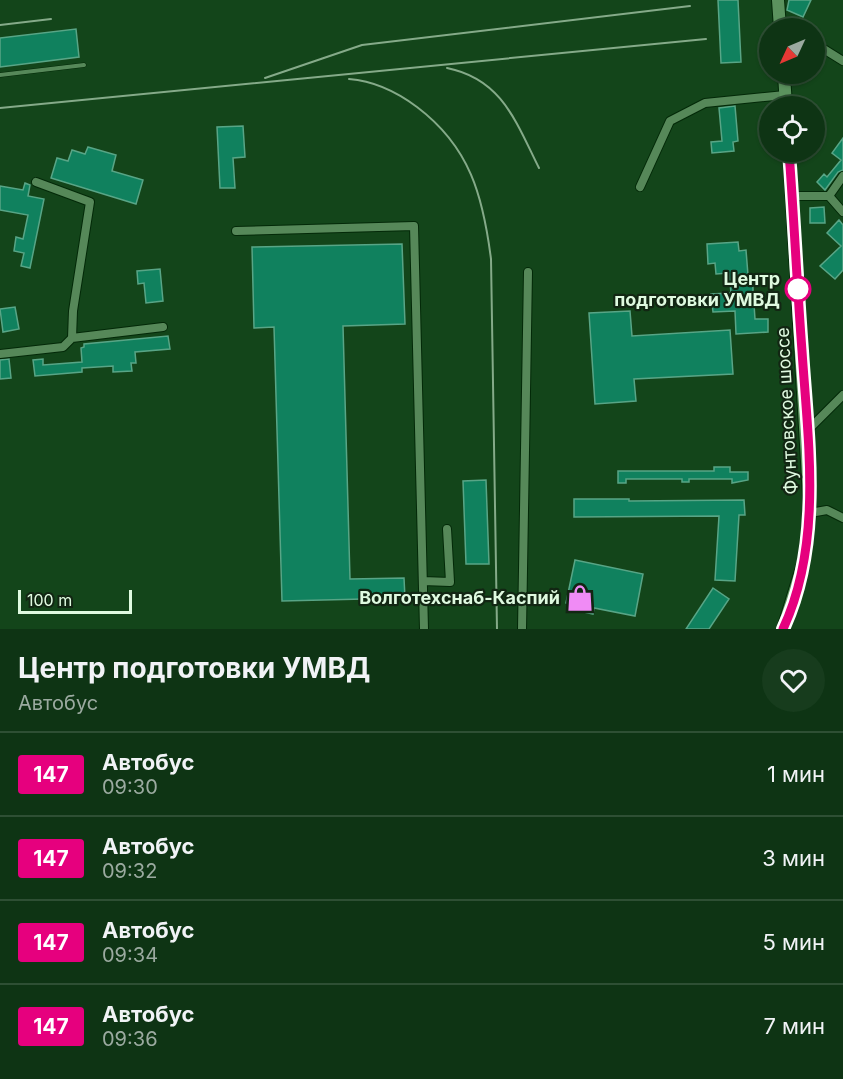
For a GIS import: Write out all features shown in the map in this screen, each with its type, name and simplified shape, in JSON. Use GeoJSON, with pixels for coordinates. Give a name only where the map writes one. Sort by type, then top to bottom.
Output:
{"type":"FeatureCollection","features":[{"type":"Feature","properties":{"kind":"street"},"geometry":{"type":"LineString","coordinates":[[778,0],[779,18]]}},
{"type":"Feature","properties":{"kind":"street"},"geometry":{"type":"LineString","coordinates":[[825,50],[843,61]]}},
{"type":"Feature","properties":{"kind":"street"},"geometry":{"type":"LineString","coordinates":[[640,187],[670,121],[705,103],[759,101]]}},
{"type":"Feature","properties":{"kind":"street","name":"Фунтовское шоссе"},"geometry":{"type":"LineString","coordinates":[[783,629],[804,561],[810,513],[790,162]]}},
{"type":"Feature","properties":{"kind":"street"},"geometry":{"type":"LineString","coordinates":[[829,196],[843,176]]}},
{"type":"Feature","properties":{"kind":"street"},"geometry":{"type":"LineString","coordinates":[[36,182],[90,202],[73,311],[72,338]]}},
{"type":"Feature","properties":{"kind":"street"},"geometry":{"type":"LineString","coordinates":[[792,196],[829,196],[843,212]]}},
{"type":"Feature","properties":{"kind":"street"},"geometry":{"type":"LineString","coordinates":[[236,231],[414,226],[424,629]]}},
{"type":"Feature","properties":{"kind":"street"},"geometry":{"type":"LineString","coordinates":[[522,629],[528,272]]}},
{"type":"Feature","properties":{"kind":"street"},"geometry":{"type":"LineString","coordinates":[[0,354],[63,347],[72,338],[163,327]]}},
{"type":"Feature","properties":{"kind":"street"},"geometry":{"type":"LineString","coordinates":[[807,431],[843,395]]}},
{"type":"Feature","properties":{"kind":"street"},"geometry":{"type":"LineString","coordinates":[[810,513],[827,510],[843,518]]}},
{"type":"Feature","properties":{"kind":"street"},"geometry":{"type":"LineString","coordinates":[[423,581],[450,582],[447,529]]}},
{"type":"Feature","properties":{"kind":"lane"},"geometry":{"type":"LineString","coordinates":[[0,75],[84,65]]}},
{"type":"Feature","properties":{"kind":"building"},"geometry":{"type":"Polygon","coordinates":[[[718,0],[738,0],[741,62],[721,63],[718,0]]]}},
{"type":"Feature","properties":{"kind":"building"},"geometry":{"type":"Polygon","coordinates":[[[789,0],[811,0],[803,17],[787,10],[789,0]]]}},
{"type":"Feature","properties":{"kind":"building"},"geometry":{"type":"Polygon","coordinates":[[[76,29],[79,57],[0,67],[0,38],[76,29]]]}},
{"type":"Feature","properties":{"kind":"building"},"geometry":{"type":"Polygon","coordinates":[[[735,106],[738,141],[733,142],[734,151],[712,153],[711,142],[722,141],[719,108],[735,106]]]}},
{"type":"Feature","properties":{"kind":"building"},"geometry":{"type":"Polygon","coordinates":[[[243,126],[245,157],[233,158],[235,188],[220,188],[217,127],[243,126]]]}},
{"type":"Feature","properties":{"kind":"building"},"geometry":{"type":"Polygon","coordinates":[[[843,138],[843,170],[838,172],[825,190],[817,182],[824,174],[827,177],[841,160],[832,153],[843,138]]]}},
{"type":"Feature","properties":{"kind":"building"},"geometry":{"type":"Polygon","coordinates":[[[88,147],[116,155],[112,171],[143,180],[136,204],[51,178],[57,158],[68,161],[72,150],[85,154],[88,147]]]}},
{"type":"Feature","properties":{"kind":"building"},"geometry":{"type":"Polygon","coordinates":[[[25,183],[30,185],[28,196],[44,199],[30,268],[21,266],[24,253],[14,251],[16,237],[23,239],[28,215],[0,210],[0,186],[23,190],[25,183]]]}},
{"type":"Feature","properties":{"kind":"building"},"geometry":{"type":"Polygon","coordinates":[[[824,207],[825,223],[810,223],[810,208],[824,207]]]}},
{"type":"Feature","properties":{"kind":"building"},"geometry":{"type":"Polygon","coordinates":[[[839,220],[843,225],[843,270],[835,279],[820,266],[841,246],[827,233],[839,220]]]}},
{"type":"Feature","properties":{"kind":"building"},"geometry":{"type":"Polygon","coordinates":[[[738,242],[739,251],[746,250],[748,275],[752,274],[755,319],[768,319],[768,332],[736,334],[735,311],[713,312],[711,294],[731,293],[729,273],[716,274],[715,263],[708,264],[707,244],[738,242]]]}},
{"type":"Feature","properties":{"kind":"building"},"geometry":{"type":"Polygon","coordinates":[[[402,244],[405,324],[343,326],[350,579],[404,578],[405,598],[282,601],[274,327],[254,328],[252,247],[402,244]]]}},
{"type":"Feature","properties":{"kind":"building"},"geometry":{"type":"Polygon","coordinates":[[[160,269],[163,301],[146,303],[144,283],[138,284],[137,271],[160,269]]]}},
{"type":"Feature","properties":{"kind":"building"},"geometry":{"type":"Polygon","coordinates":[[[15,307],[19,329],[3,332],[0,309],[15,307]]]}},
{"type":"Feature","properties":{"kind":"building"},"geometry":{"type":"Polygon","coordinates":[[[630,311],[632,336],[730,330],[733,374],[634,379],[636,401],[595,404],[589,313],[630,311]]]}},
{"type":"Feature","properties":{"kind":"building"},"geometry":{"type":"Polygon","coordinates":[[[168,336],[170,349],[135,352],[136,363],[131,363],[132,371],[113,372],[113,366],[82,368],[82,372],[35,376],[33,360],[43,359],[43,365],[82,362],[81,348],[84,344],[168,336]]]}},
{"type":"Feature","properties":{"kind":"building"},"geometry":{"type":"Polygon","coordinates":[[[9,359],[11,378],[0,379],[0,360],[9,359]]]}},
{"type":"Feature","properties":{"kind":"building"},"geometry":{"type":"Polygon","coordinates":[[[714,467],[730,467],[730,472],[748,472],[748,480],[732,483],[732,479],[689,479],[689,482],[682,482],[682,479],[626,479],[626,483],[618,483],[618,471],[714,471],[714,467]]]}},
{"type":"Feature","properties":{"kind":"building"},"geometry":{"type":"Polygon","coordinates":[[[486,480],[489,564],[466,564],[463,481],[486,480]]]}},
{"type":"Feature","properties":{"kind":"building"},"geometry":{"type":"Polygon","coordinates":[[[574,499],[744,500],[745,515],[739,515],[735,581],[715,580],[719,516],[574,517],[574,499]]]}},
{"type":"Feature","properties":{"kind":"building"},"geometry":{"type":"Polygon","coordinates":[[[575,560],[643,574],[635,616],[594,608],[593,614],[579,611],[580,606],[566,603],[575,560]]]}},
{"type":"Feature","properties":{"kind":"building"},"geometry":{"type":"Polygon","coordinates":[[[713,588],[729,599],[709,629],[686,629],[713,588]]]}},
{"type":"Feature","properties":{"kind":"railway"},"geometry":{"type":"LineString","coordinates":[[265,78],[362,45],[690,6]]}},
{"type":"Feature","properties":{"kind":"railway"},"geometry":{"type":"LineString","coordinates":[[0,25],[51,19]]}},
{"type":"Feature","properties":{"kind":"railway"},"geometry":{"type":"LineString","coordinates":[[0,108],[706,39]]}},
{"type":"Feature","properties":{"kind":"railway"},"geometry":{"type":"LineString","coordinates":[[447,68],[466,74],[494,92],[514,119],[539,168]]}},
{"type":"Feature","properties":{"kind":"railway"},"geometry":{"type":"LineString","coordinates":[[349,79],[367,82],[393,92],[435,122],[462,156],[471,174],[484,214],[491,259],[497,629]]}},
{"type":"Feature","properties":{"kind":"bus line","name":"147"},"geometry":{"type":"LineString","coordinates":[[783,629],[788,619],[804,561],[810,513],[790,162]]}},
{"type":"Feature","properties":{"kind":"place","name":"Центр подготовки УМВД"},"geometry":{"type":"Point","coordinates":[798,289]}},
{"type":"Feature","properties":{"kind":"place","name":"Волготехснаб-Каспий"},"geometry":{"type":"Point","coordinates":[580,598]}}]}
